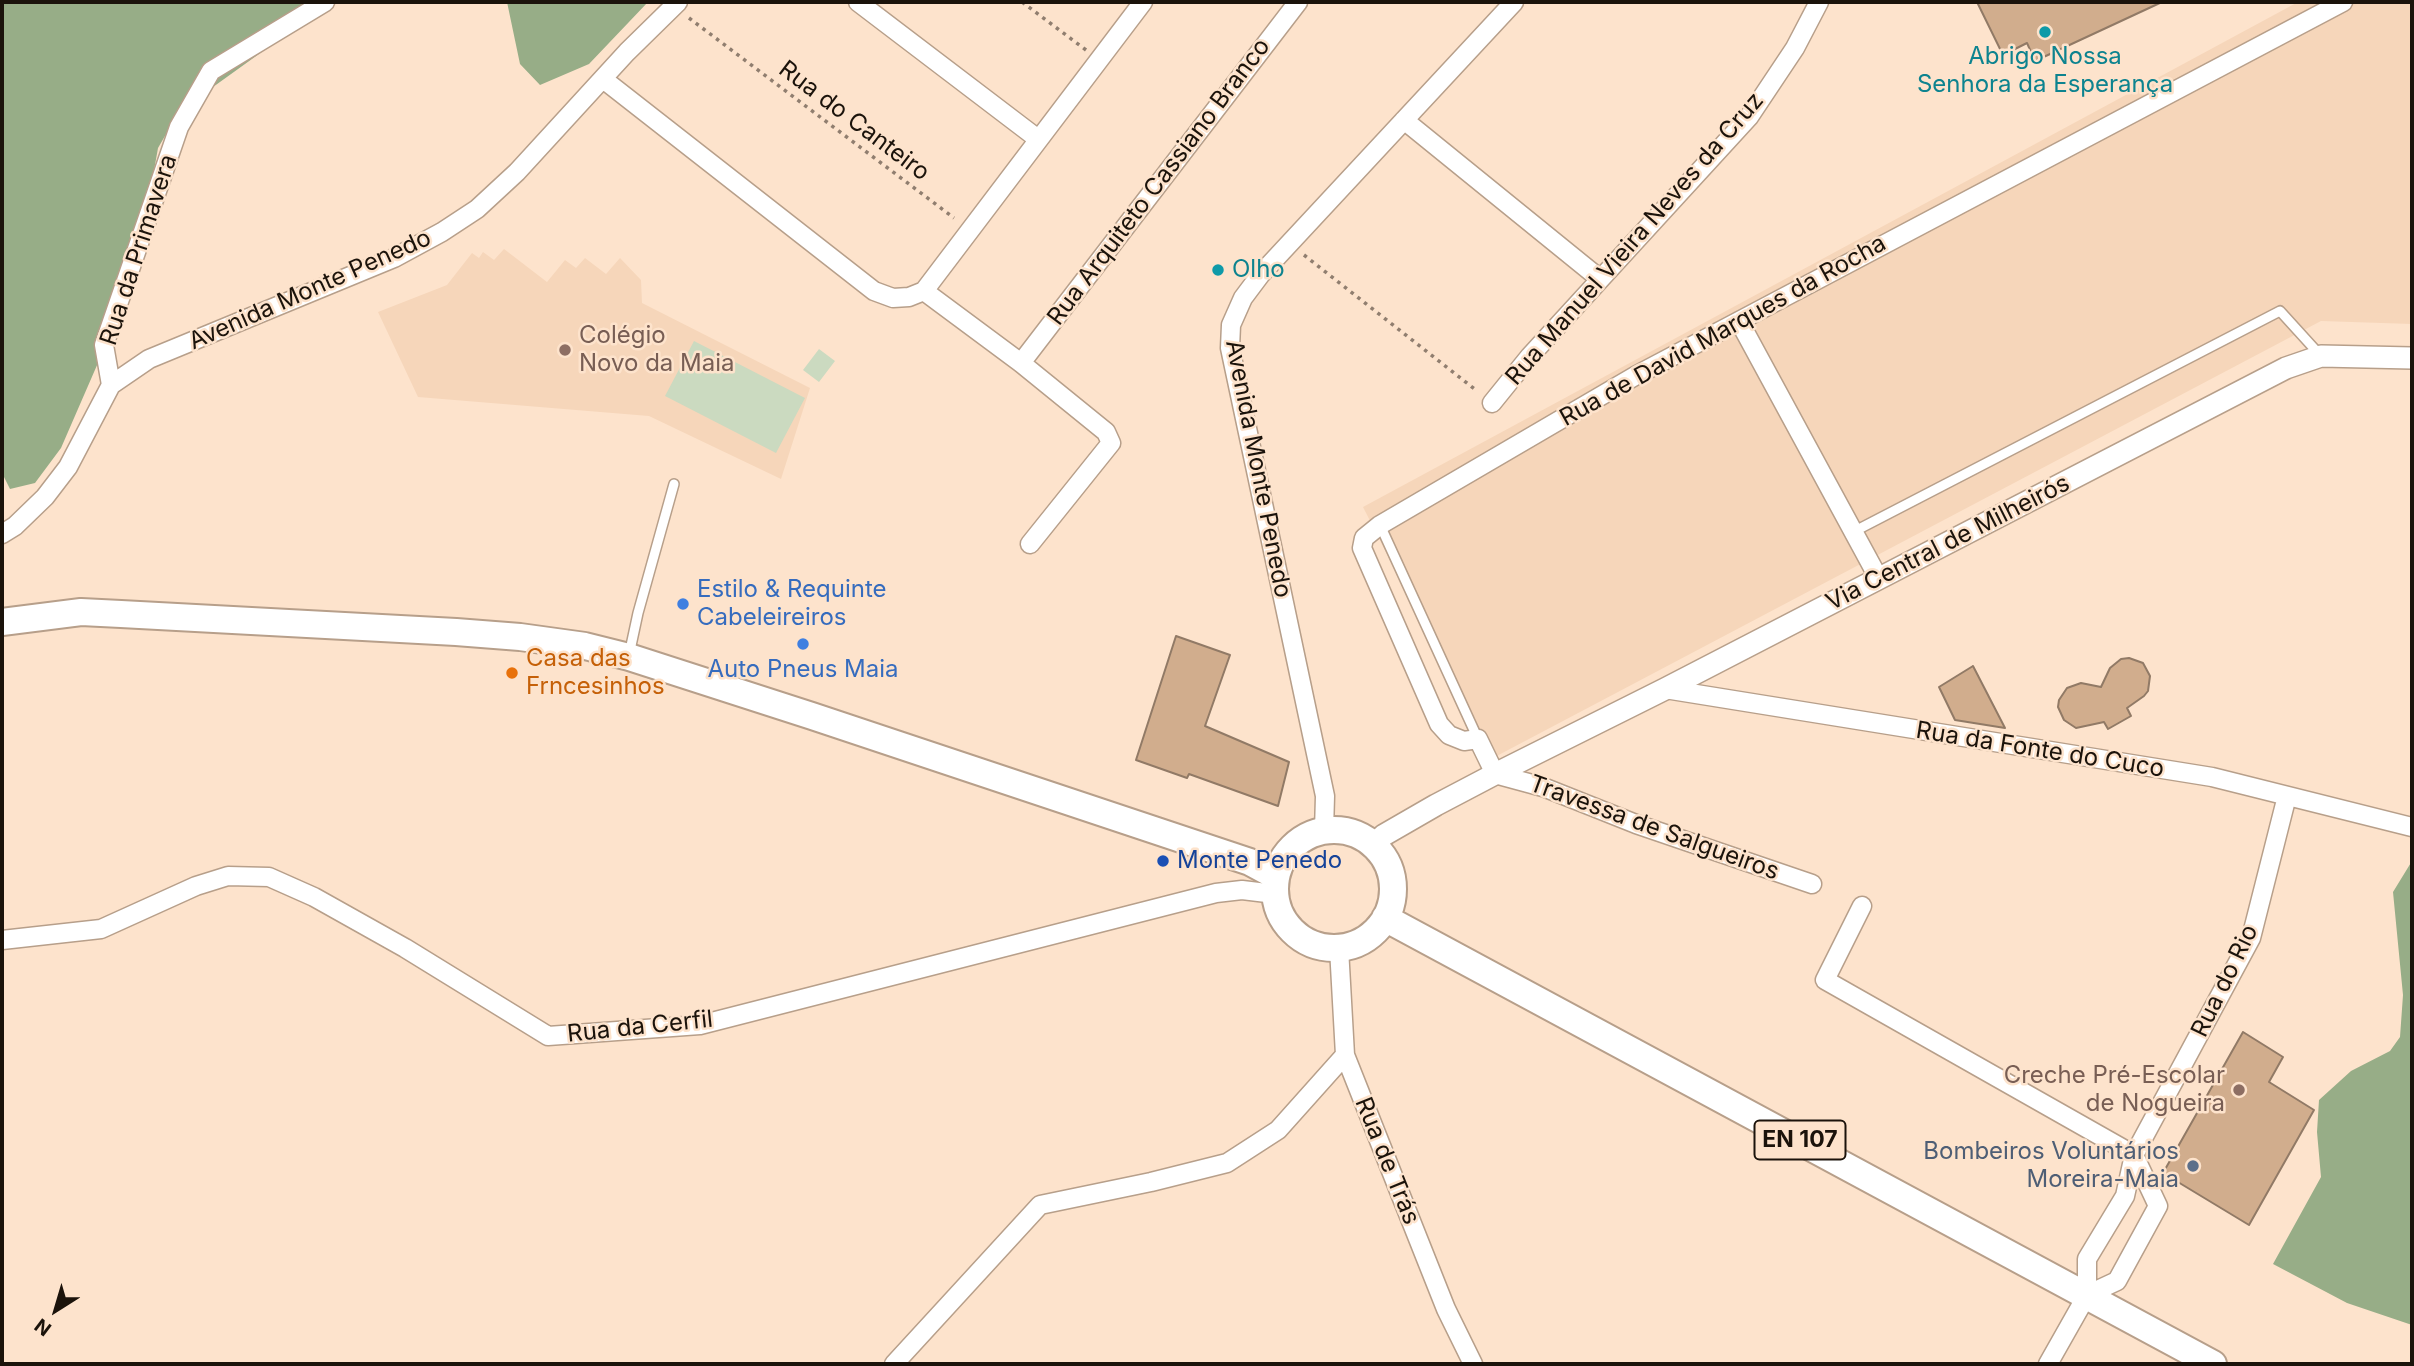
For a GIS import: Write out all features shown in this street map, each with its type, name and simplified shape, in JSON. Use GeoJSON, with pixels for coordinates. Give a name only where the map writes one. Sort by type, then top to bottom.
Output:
{"type":"FeatureCollection","features":[{"type":"Feature","properties":{"kind":"main road"},"geometry":{"type":"LineString","coordinates":[[2,622],[81,612],[456,632],[572,644],[629,657],[1250,862],[1276,885]]}},
{"type":"Feature","properties":{"kind":"main road"},"geometry":{"type":"LineString","coordinates":[[1324,831],[1350,832],[1373,845],[1384,857],[1393,888],[1391,904],[1385,918],[1366,939],[1339,948],[1313,944],[1291,929],[1283,919],[1276,885],[1289,851],[1311,835],[1324,831]]}},
{"type":"Feature","properties":{"kind":"main road","name":"EN 107"},"geometry":{"type":"LineString","coordinates":[[1385,918],[2213,1364]]}},
{"type":"Feature","properties":{"kind":"street","name":"Rua da Primavera"},"geometry":{"type":"LineString","coordinates":[[111,385],[104,345],[178,127],[211,71],[325,2]]}},
{"type":"Feature","properties":{"kind":"street"},"geometry":{"type":"LineString","coordinates":[[858,2],[1038,139]]}},
{"type":"Feature","properties":{"kind":"street"},"geometry":{"type":"LineString","coordinates":[[603,79],[874,291],[892,298],[909,297],[924,290],[1143,2]]}},
{"type":"Feature","properties":{"kind":"street","name":"Rua Arquiteto Cassiano Branco"},"geometry":{"type":"LineString","coordinates":[[1021,363],[1298,2]]}},
{"type":"Feature","properties":{"kind":"street","name":"Avenida Monte Penedo"},"geometry":{"type":"LineString","coordinates":[[1324,831],[1325,796],[1230,348],[1231,325],[1243,298],[1261,274],[1514,2]]}},
{"type":"Feature","properties":{"kind":"street","name":"Rua Manuel Vieira Neves da Cruz"},"geometry":{"type":"LineString","coordinates":[[1492,403],[1530,356],[1749,117],[1795,48],[1819,2]]}},
{"type":"Feature","properties":{"kind":"street","name":"Rua de David Marques da Rocha"},"geometry":{"type":"LineString","coordinates":[[1478,739],[1464,741],[1449,735],[1439,724],[1362,548],[1364,538],[1380,525],[1635,376],[2343,2]]}},
{"type":"Feature","properties":{"kind":"street","name":"Avenida Monte Penedo"},"geometry":{"type":"LineString","coordinates":[[111,385],[149,359],[394,258],[477,209],[517,172],[675,4]]}},
{"type":"Feature","properties":{"kind":"street"},"geometry":{"type":"LineString","coordinates":[[1404,120],[1600,279]]}},
{"type":"Feature","properties":{"kind":"street"},"geometry":{"type":"LineString","coordinates":[[924,290],[1021,363],[1106,432],[1111,443],[1030,544]]}},
{"type":"Feature","properties":{"kind":"street"},"geometry":{"type":"LineString","coordinates":[[1739,321],[1879,579]]}},
{"type":"Feature","properties":{"kind":"street","name":"Via Central de Milheirós"},"geometry":{"type":"LineString","coordinates":[[1373,845],[1384,835],[1495,774],[2286,368],[2321,356],[2412,358]]}},
{"type":"Feature","properties":{"kind":"street"},"geometry":{"type":"LineString","coordinates":[[2,534],[15,526],[45,496],[68,467],[111,385]]}},
{"type":"Feature","properties":{"kind":"street","name":"Rua da Fonte do Cuco"},"geometry":{"type":"LineString","coordinates":[[1665,689],[2211,777],[2412,827]]}},
{"type":"Feature","properties":{"kind":"street"},"geometry":{"type":"LineString","coordinates":[[1478,739],[1495,774]]}},
{"type":"Feature","properties":{"kind":"street","name":"Travessa de Salgueiros"},"geometry":{"type":"LineString","coordinates":[[1495,774],[1543,787],[1636,824],[1812,884]]}},
{"type":"Feature","properties":{"kind":"street","name":"Rua do Rio"},"geometry":{"type":"LineString","coordinates":[[2048,1364],[2087,1295],[2087,1259],[2125,1196],[2134,1155],[2251,938],[2287,796]]}},
{"type":"Feature","properties":{"kind":"street","name":"Rua da Cerfil"},"geometry":{"type":"LineString","coordinates":[[2,940],[101,929],[196,886],[228,876],[269,877],[314,897],[405,948],[548,1036],[700,1025],[1216,893],[1276,885]]}},
{"type":"Feature","properties":{"kind":"street"},"geometry":{"type":"LineString","coordinates":[[1862,906],[1825,980],[2134,1155],[2158,1206],[2117,1281],[2087,1295]]}},
{"type":"Feature","properties":{"kind":"street","name":"Rua de Trás"},"geometry":{"type":"LineString","coordinates":[[1339,948],[1345,1055],[1446,1309],[1473,1364]]}},
{"type":"Feature","properties":{"kind":"street"},"geometry":{"type":"LineString","coordinates":[[894,1364],[1040,1205],[1227,1163],[1278,1130],[1345,1055]]}},
{"type":"Feature","properties":{"kind":"lane"},"geometry":{"type":"LineString","coordinates":[[1853,532],[2280,311],[2321,356]]}},
{"type":"Feature","properties":{"kind":"lane"},"geometry":{"type":"LineString","coordinates":[[629,657],[638,613],[674,484]]}},
{"type":"Feature","properties":{"kind":"lane"},"geometry":{"type":"LineString","coordinates":[[1380,525],[1478,739]]}},
{"type":"Feature","properties":{"kind":"path"},"geometry":{"type":"LineString","coordinates":[[1021,2],[1099,60]]}},
{"type":"Feature","properties":{"kind":"path","name":"Rua do Canteiro"},"geometry":{"type":"LineString","coordinates":[[675,4],[718,40],[970,230]]}},
{"type":"Feature","properties":{"kind":"path"},"geometry":{"type":"LineString","coordinates":[[1289,244],[1492,403]]}},
{"type":"Feature","properties":{"kind":"shaded area"},"geometry":{"type":"Polygon","coordinates":[[[2298,2],[2412,2],[2412,324],[2321,321],[1491,759],[1363,507],[2298,2]]]}},
{"type":"Feature","properties":{"kind":"shaded area","name":"Colégio Novo da Maia"},"geometry":{"type":"Polygon","coordinates":[[[504,249],[547,282],[565,260],[576,268],[585,258],[606,274],[620,258],[641,280],[642,303],[810,388],[781,479],[649,416],[418,397],[378,312],[447,285],[472,253],[479,258],[483,252],[494,260],[504,249]]]}},
{"type":"Feature","properties":{"kind":"green space"},"geometry":{"type":"Polygon","coordinates":[[[2,2],[323,2],[316,13],[213,87],[183,105],[158,148],[147,210],[111,333],[61,448],[35,483],[10,489],[2,473],[2,2]]]}},
{"type":"Feature","properties":{"kind":"green space"},"geometry":{"type":"Polygon","coordinates":[[[507,2],[648,2],[589,64],[540,85],[520,64],[507,2]]]}},
{"type":"Feature","properties":{"kind":"green space"},"geometry":{"type":"Polygon","coordinates":[[[694,341],[805,398],[776,453],[665,396],[694,341]]]}},
{"type":"Feature","properties":{"kind":"green space"},"geometry":{"type":"Polygon","coordinates":[[[819,349],[835,361],[819,382],[803,370],[819,349]]]}},
{"type":"Feature","properties":{"kind":"green space"},"geometry":{"type":"Polygon","coordinates":[[[2412,861],[2412,1325],[2347,1303],[2273,1264],[2321,1177],[2317,1132],[2319,1100],[2351,1071],[2390,1051],[2400,1037],[2403,995],[2393,892],[2412,861]]]}},
{"type":"Feature","properties":{"kind":"building","name":"Abrigo Nossa Senhora da Esperança"},"geometry":{"type":"Polygon","coordinates":[[[1977,2],[2162,2],[2035,61],[2027,43],[2003,55],[1977,2]]]}},
{"type":"Feature","properties":{"kind":"building"},"geometry":{"type":"Polygon","coordinates":[[[1176,636],[1230,655],[1205,726],[1289,762],[1278,806],[1189,774],[1187,778],[1136,760],[1176,636]]]}},
{"type":"Feature","properties":{"kind":"building"},"geometry":{"type":"Polygon","coordinates":[[[2129,658],[2143,663],[2150,676],[2148,691],[2127,708],[2131,716],[2108,729],[2104,722],[2076,728],[2064,720],[2058,707],[2067,688],[2081,683],[2101,687],[2110,668],[2121,659],[2129,658]]]}},
{"type":"Feature","properties":{"kind":"building"},"geometry":{"type":"Polygon","coordinates":[[[1973,666],[2005,728],[1955,720],[1939,687],[1973,666]]]}},
{"type":"Feature","properties":{"kind":"building"},"geometry":{"type":"Polygon","coordinates":[[[2243,1032],[2283,1057],[2269,1082],[2314,1110],[2249,1225],[2163,1173],[2243,1032]]]}},
{"type":"Feature","properties":{"kind":"place","name":"Abrigo Nossa Senhora da Esperança"},"geometry":{"type":"Point","coordinates":[2045,32]}},
{"type":"Feature","properties":{"kind":"place","name":"Olho"},"geometry":{"type":"Point","coordinates":[1218,270]}},
{"type":"Feature","properties":{"kind":"place","name":"Colégio Novo da Maia"},"geometry":{"type":"Point","coordinates":[565,350]}},
{"type":"Feature","properties":{"kind":"place","name":"Estilo & Requinte Cabeleireiros"},"geometry":{"type":"Point","coordinates":[683,604]}},
{"type":"Feature","properties":{"kind":"place","name":"Auto Pneus Maia"},"geometry":{"type":"Point","coordinates":[803,644]}},
{"type":"Feature","properties":{"kind":"place","name":"Casa das Frncesinhos"},"geometry":{"type":"Point","coordinates":[512,673]}},
{"type":"Feature","properties":{"kind":"place","name":"Monte Penedo"},"geometry":{"type":"Point","coordinates":[1163,861]}},
{"type":"Feature","properties":{"kind":"place","name":"Creche Pré-Escolar de Nogueira"},"geometry":{"type":"Point","coordinates":[2239,1090]}},
{"type":"Feature","properties":{"kind":"place","name":"Bombeiros Voluntários Moreira-Maia"},"geometry":{"type":"Point","coordinates":[2193,1166]}}]}
